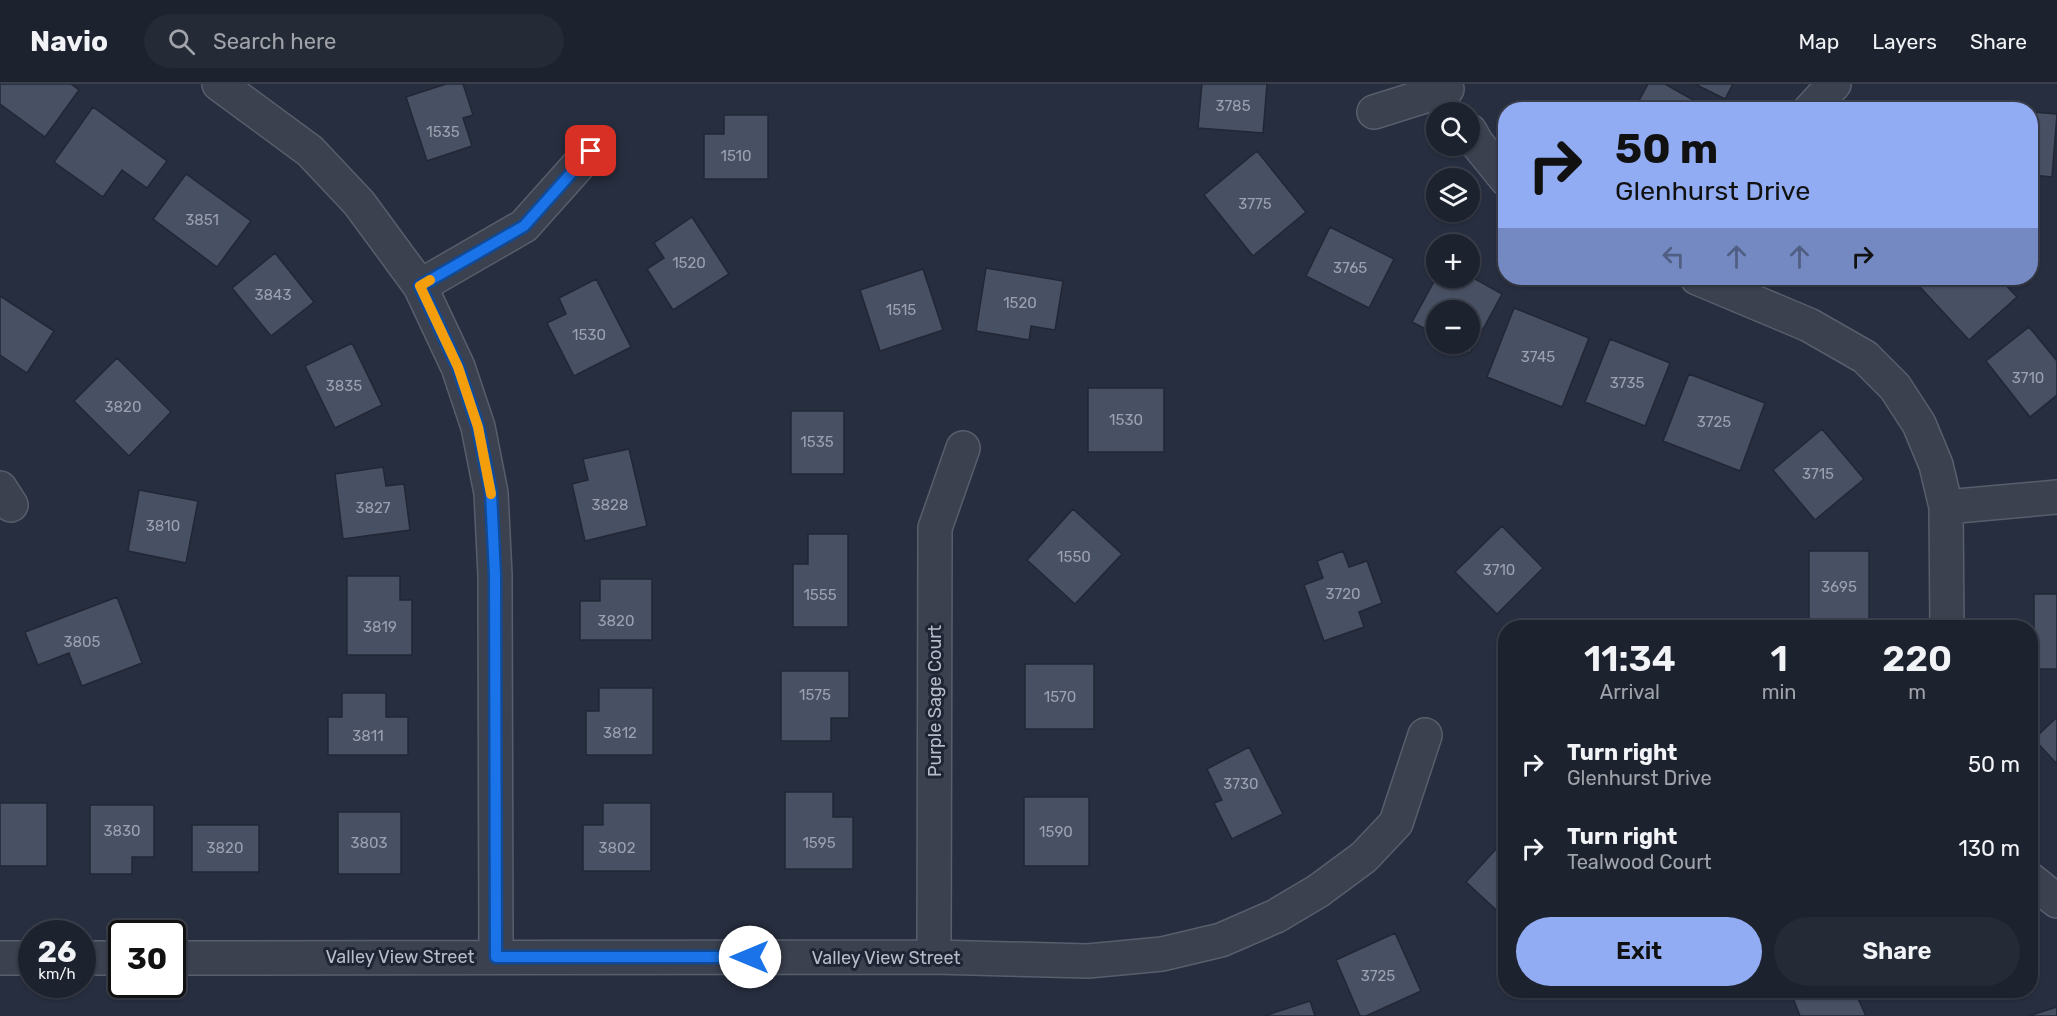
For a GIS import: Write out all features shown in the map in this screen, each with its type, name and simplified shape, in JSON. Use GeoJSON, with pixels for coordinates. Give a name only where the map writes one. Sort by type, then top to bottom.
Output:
{"type":"FeatureCollection","features":[{"type":"Feature","properties":{"kind":"street"},"geometry":{"type":"LineString","coordinates":[[219,84],[310,151],[359,203],[420,286],[461,377],[478,427],[491,493],[495,575],[496,957]]}},
{"type":"Feature","properties":{"kind":"street"},"geometry":{"type":"LineString","coordinates":[[1817,102],[1834,84]]}},
{"type":"Feature","properties":{"kind":"street"},"geometry":{"type":"LineString","coordinates":[[1374,112],[1451,95]]}},
{"type":"Feature","properties":{"kind":"street"},"geometry":{"type":"LineString","coordinates":[[1480,147],[1498,169]]}},
{"type":"Feature","properties":{"kind":"street"},"geometry":{"type":"LineString","coordinates":[[420,286],[524,226],[591,151]]}},
{"type":"Feature","properties":{"kind":"street"},"geometry":{"type":"LineString","coordinates":[[1731,285],[1865,357],[1895,387],[1919,424],[1936,465],[1946,507],[1947,620]]}},
{"type":"Feature","properties":{"kind":"street","name":"Purple Sage Court"},"geometry":{"type":"LineString","coordinates":[[934,957],[935,528],[963,448]]}},
{"type":"Feature","properties":{"kind":"street"},"geometry":{"type":"LineString","coordinates":[[1946,507],[2057,497]]}},
{"type":"Feature","properties":{"kind":"street","name":"Valley View Street"},"geometry":{"type":"LineString","coordinates":[[186,958],[934,957],[1088,961],[1162,954],[1221,940],[1276,916],[1318,891],[1364,857],[1395,823],[1425,735]]}},
{"type":"Feature","properties":{"kind":"street"},"geometry":{"type":"LineString","coordinates":[[2038,886],[2057,901]]}},
{"type":"Feature","properties":{"kind":"street"},"geometry":{"type":"LineString","coordinates":[[0,958],[18,958]]}},
{"type":"Feature","properties":{"kind":"building"},"geometry":{"type":"Polygon","coordinates":[[[0,84],[71,84],[79,90],[45,137],[0,104],[0,84]]]}},
{"type":"Feature","properties":{"kind":"building"},"geometry":{"type":"Polygon","coordinates":[[[446,84],[463,84],[473,115],[463,118],[472,146],[427,161],[406,97],[446,84]]]}},
{"type":"Feature","properties":{"kind":"building"},"geometry":{"type":"Polygon","coordinates":[[[1202,84],[1267,84],[1263,133],[1198,128],[1202,84]]]}},
{"type":"Feature","properties":{"kind":"building"},"geometry":{"type":"Polygon","coordinates":[[[1648,84],[1665,84],[1697,102],[1638,102],[1648,84]]]}},
{"type":"Feature","properties":{"kind":"building"},"geometry":{"type":"Polygon","coordinates":[[[1695,84],[1733,84],[1725,99],[1695,84]]]}},
{"type":"Feature","properties":{"kind":"building"},"geometry":{"type":"Polygon","coordinates":[[[93,107],[167,161],[147,188],[122,170],[103,197],[54,162],[93,107]]]}},
{"type":"Feature","properties":{"kind":"building"},"geometry":{"type":"Polygon","coordinates":[[[2038,113],[2057,114],[2052,177],[2038,176],[2038,113]]]}},
{"type":"Feature","properties":{"kind":"building"},"geometry":{"type":"Polygon","coordinates":[[[724,115],[768,115],[768,179],[704,179],[704,134],[724,134],[724,115]]]}},
{"type":"Feature","properties":{"kind":"building"},"geometry":{"type":"Polygon","coordinates":[[[1257,151],[1306,212],[1253,256],[1204,195],[1257,151]]]}},
{"type":"Feature","properties":{"kind":"building"},"geometry":{"type":"Polygon","coordinates":[[[186,174],[251,221],[217,267],[153,219],[186,174]]]}},
{"type":"Feature","properties":{"kind":"building"},"geometry":{"type":"Polygon","coordinates":[[[692,217],[729,274],[673,310],[647,269],[664,258],[654,243],[692,217]]]}},
{"type":"Feature","properties":{"kind":"building"},"geometry":{"type":"Polygon","coordinates":[[[1330,227],[1394,259],[1369,308],[1306,276],[1330,227]]]}},
{"type":"Feature","properties":{"kind":"building"},"geometry":{"type":"Polygon","coordinates":[[[275,253],[314,302],[271,336],[232,288],[275,253]]]}},
{"type":"Feature","properties":{"kind":"building"},"geometry":{"type":"Polygon","coordinates":[[[986,268],[1063,281],[1055,330],[1031,326],[1029,340],[976,331],[986,268]]]}},
{"type":"Feature","properties":{"kind":"building"},"geometry":{"type":"Polygon","coordinates":[[[923,269],[943,330],[880,351],[860,290],[923,269]]]}},
{"type":"Feature","properties":{"kind":"building"},"geometry":{"type":"Polygon","coordinates":[[[596,279],[631,347],[574,376],[547,323],[566,314],[559,298],[596,279]]]}},
{"type":"Feature","properties":{"kind":"building"},"geometry":{"type":"Polygon","coordinates":[[[1480,282],[1502,294],[1480,335],[1480,300],[1426,300],[1426,329],[1412,322],[1430,288],[1480,288],[1480,282]]]}},
{"type":"Feature","properties":{"kind":"building"},"geometry":{"type":"Polygon","coordinates":[[[1922,285],[2006,285],[2017,297],[1969,340],[1920,287],[1922,285]]]}},
{"type":"Feature","properties":{"kind":"building"},"geometry":{"type":"Polygon","coordinates":[[[0,296],[54,331],[27,373],[0,355],[0,296]]]}},
{"type":"Feature","properties":{"kind":"building"},"geometry":{"type":"Polygon","coordinates":[[[1514,308],[1589,338],[1562,407],[1487,377],[1514,308]]]}},
{"type":"Feature","properties":{"kind":"building"},"geometry":{"type":"Polygon","coordinates":[[[2029,327],[2057,361],[2057,395],[2030,417],[1986,361],[2029,327]]]}},
{"type":"Feature","properties":{"kind":"building"},"geometry":{"type":"Polygon","coordinates":[[[1610,339],[1670,363],[1645,426],[1585,402],[1610,339]]]}},
{"type":"Feature","properties":{"kind":"building"},"geometry":{"type":"Polygon","coordinates":[[[352,343],[382,405],[335,428],[305,366],[352,343]]]}},
{"type":"Feature","properties":{"kind":"building"},"geometry":{"type":"Polygon","coordinates":[[[117,358],[171,412],[129,456],[74,401],[117,358]]]}},
{"type":"Feature","properties":{"kind":"building"},"geometry":{"type":"Polygon","coordinates":[[[1689,374],[1765,403],[1740,471],[1663,441],[1689,374]]]}},
{"type":"Feature","properties":{"kind":"building"},"geometry":{"type":"Polygon","coordinates":[[[1088,388],[1164,388],[1164,452],[1088,452],[1088,388]]]}},
{"type":"Feature","properties":{"kind":"building"},"geometry":{"type":"Polygon","coordinates":[[[791,411],[844,411],[844,474],[791,474],[791,411]]]}},
{"type":"Feature","properties":{"kind":"building"},"geometry":{"type":"Polygon","coordinates":[[[1822,429],[1864,479],[1815,520],[1773,470],[1822,429]]]}},
{"type":"Feature","properties":{"kind":"building"},"geometry":{"type":"Polygon","coordinates":[[[629,449],[647,526],[585,541],[572,484],[588,480],[583,459],[629,449]]]}},
{"type":"Feature","properties":{"kind":"building"},"geometry":{"type":"Polygon","coordinates":[[[383,467],[386,486],[404,484],[410,530],[343,539],[335,474],[383,467]]]}},
{"type":"Feature","properties":{"kind":"building"},"geometry":{"type":"Polygon","coordinates":[[[139,490],[198,501],[186,563],[128,551],[139,490]]]}},
{"type":"Feature","properties":{"kind":"building"},"geometry":{"type":"Polygon","coordinates":[[[1073,509],[1122,554],[1075,604],[1027,560],[1073,509]]]}},
{"type":"Feature","properties":{"kind":"building"},"geometry":{"type":"Polygon","coordinates":[[[1502,526],[1543,568],[1497,614],[1455,572],[1502,526]]]}},
{"type":"Feature","properties":{"kind":"building"},"geometry":{"type":"Polygon","coordinates":[[[808,534],[848,534],[848,627],[793,627],[793,564],[808,564],[808,534]]]}},
{"type":"Feature","properties":{"kind":"building"},"geometry":{"type":"Polygon","coordinates":[[[1343,551],[1349,567],[1367,561],[1382,603],[1359,612],[1364,627],[1324,641],[1304,585],[1323,578],[1317,561],[1343,551]]]}},
{"type":"Feature","properties":{"kind":"building"},"geometry":{"type":"Polygon","coordinates":[[[1809,551],[1869,551],[1869,620],[1809,620],[1809,551]]]}},
{"type":"Feature","properties":{"kind":"building"},"geometry":{"type":"Polygon","coordinates":[[[347,576],[400,576],[400,600],[412,600],[412,655],[347,655],[347,576]]]}},
{"type":"Feature","properties":{"kind":"building"},"geometry":{"type":"Polygon","coordinates":[[[600,579],[652,579],[652,640],[580,640],[580,601],[600,601],[600,579]]]}},
{"type":"Feature","properties":{"kind":"building"},"geometry":{"type":"Polygon","coordinates":[[[2034,594],[2057,594],[2057,669],[2038,669],[2038,620],[2034,620],[2034,594]]]}},
{"type":"Feature","properties":{"kind":"building"},"geometry":{"type":"Polygon","coordinates":[[[117,597],[142,663],[82,686],[69,653],[38,665],[25,632],[117,597]]]}},
{"type":"Feature","properties":{"kind":"building"},"geometry":{"type":"Polygon","coordinates":[[[1025,664],[1094,664],[1094,729],[1025,729],[1025,664]]]}},
{"type":"Feature","properties":{"kind":"building"},"geometry":{"type":"Polygon","coordinates":[[[781,671],[849,671],[849,718],[831,718],[831,741],[781,741],[781,671]]]}},
{"type":"Feature","properties":{"kind":"building"},"geometry":{"type":"Polygon","coordinates":[[[599,688],[653,688],[653,755],[586,755],[586,711],[599,711],[599,688]]]}},
{"type":"Feature","properties":{"kind":"building"},"geometry":{"type":"Polygon","coordinates":[[[342,693],[386,693],[386,717],[408,717],[408,755],[328,755],[328,717],[342,717],[342,693]]]}},
{"type":"Feature","properties":{"kind":"building"},"geometry":{"type":"Polygon","coordinates":[[[2057,717],[2057,764],[2038,743],[2038,735],[2057,717]]]}},
{"type":"Feature","properties":{"kind":"building"},"geometry":{"type":"Polygon","coordinates":[[[1249,747],[1283,814],[1232,839],[1214,803],[1222,800],[1207,769],[1249,747]]]}},
{"type":"Feature","properties":{"kind":"building"},"geometry":{"type":"Polygon","coordinates":[[[785,792],[833,792],[833,817],[853,817],[853,869],[785,869],[785,792]]]}},
{"type":"Feature","properties":{"kind":"building"},"geometry":{"type":"Polygon","coordinates":[[[1024,797],[1089,797],[1089,866],[1024,866],[1024,797]]]}},
{"type":"Feature","properties":{"kind":"building"},"geometry":{"type":"Polygon","coordinates":[[[0,803],[47,803],[47,866],[0,866],[0,803]]]}},
{"type":"Feature","properties":{"kind":"building"},"geometry":{"type":"Polygon","coordinates":[[[603,803],[651,803],[651,871],[583,871],[583,825],[603,825],[603,803]]]}},
{"type":"Feature","properties":{"kind":"building"},"geometry":{"type":"Polygon","coordinates":[[[90,805],[154,805],[154,857],[132,857],[132,874],[90,874],[90,805]]]}},
{"type":"Feature","properties":{"kind":"building"},"geometry":{"type":"Polygon","coordinates":[[[338,812],[401,812],[401,874],[338,874],[338,812]]]}},
{"type":"Feature","properties":{"kind":"building"},"geometry":{"type":"Polygon","coordinates":[[[192,825],[259,825],[259,872],[192,872],[192,825]]]}},
{"type":"Feature","properties":{"kind":"building"},"geometry":{"type":"Polygon","coordinates":[[[1498,847],[1498,912],[1466,882],[1498,847]]]}},
{"type":"Feature","properties":{"kind":"building"},"geometry":{"type":"Polygon","coordinates":[[[1395,933],[1421,991],[1366,1016],[1360,1016],[1336,960],[1395,933]]]}},
{"type":"Feature","properties":{"kind":"building"},"geometry":{"type":"Polygon","coordinates":[[[1793,998],[1858,998],[1866,1016],[1800,1016],[1793,998]]]}},
{"type":"Feature","properties":{"kind":"building"},"geometry":{"type":"Polygon","coordinates":[[[1310,1001],[1315,1016],[1264,1016],[1310,1001]]]}},
{"type":"Feature","properties":{"kind":"building"},"geometry":{"type":"Polygon","coordinates":[[[2057,1007],[2057,1016],[2029,1016],[2057,1007]]]}},
{"type":"Feature","properties":{"kind":"slow traffic"},"geometry":{"type":"LineString","coordinates":[[430,280],[420,286],[458,367],[478,427],[491,494]]}},
{"type":"Feature","properties":{"kind":"route"},"geometry":{"type":"LineString","coordinates":[[591,151],[524,226],[420,286],[458,367],[478,427],[491,493],[495,575],[496,957],[750,957]]}}]}
